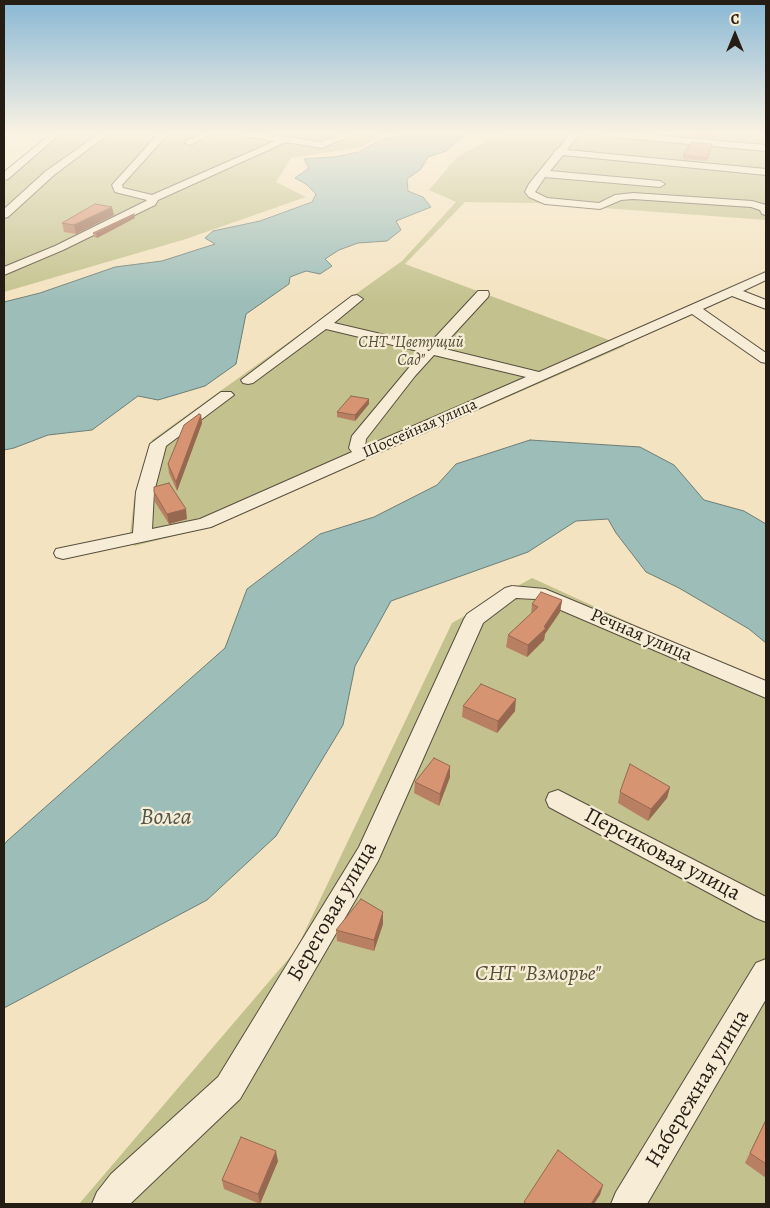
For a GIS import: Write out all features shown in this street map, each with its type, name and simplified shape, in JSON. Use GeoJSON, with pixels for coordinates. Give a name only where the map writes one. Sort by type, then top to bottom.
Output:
{"type":"FeatureCollection","features":[{"type":"Feature","properties":{"kind":"street"},"geometry":{"type":"LineString","coordinates":[[4,215],[32,189]]}},
{"type":"Feature","properties":{"kind":"street"},"geometry":{"type":"LineString","coordinates":[[119,189],[153,198],[173,189]]}},
{"type":"Feature","properties":{"kind":"street"},"geometry":{"type":"LineString","coordinates":[[531,189],[530,192],[545,201],[600,206],[620,197],[633,196],[752,204],[765,208],[766,212]]}},
{"type":"Feature","properties":{"kind":"street"},"geometry":{"type":"LineString","coordinates":[[4,271],[59,248],[151,203],[153,198]]}},
{"type":"Feature","properties":{"kind":"street","name":"Шоссейная улица"},"geometry":{"type":"LineString","coordinates":[[63,553],[205,523],[766,276]]}},
{"type":"Feature","properties":{"kind":"street"},"geometry":{"type":"LineString","coordinates":[[732,291],[766,305]]}},
{"type":"Feature","properties":{"kind":"street"},"geometry":{"type":"LineString","coordinates":[[363,454],[357,448],[358,438],[410,373],[483,294]]}},
{"type":"Feature","properties":{"kind":"street"},"geometry":{"type":"LineString","coordinates":[[248,380],[357,299]]}},
{"type":"Feature","properties":{"kind":"street"},"geometry":{"type":"LineString","coordinates":[[694,309],[766,359]]}},
{"type":"Feature","properties":{"kind":"street"},"geometry":{"type":"LineString","coordinates":[[323,324],[539,376]]}},
{"type":"Feature","properties":{"kind":"street"},"geometry":{"type":"LineString","coordinates":[[142,536],[144,492],[158,444],[226,395]]}},
{"type":"Feature","properties":{"kind":"street","name":"Речная улица"},"geometry":{"type":"LineString","coordinates":[[512,592],[538,593],[766,690]]}},
{"type":"Feature","properties":{"kind":"street","name":"Береговая улица"},"geometry":{"type":"LineString","coordinates":[[109,1204],[124,1186],[229,1088],[369,853],[474,618],[512,592]]}},
{"type":"Feature","properties":{"kind":"street","name":"Персиковая улица"},"geometry":{"type":"LineString","coordinates":[[558,800],[766,910]]}},
{"type":"Feature","properties":{"kind":"street","name":"Набережная улица"},"geometry":{"type":"LineString","coordinates":[[628,1204],[766,972]]}},
{"type":"Feature","properties":{"kind":"green space"},"geometry":{"type":"Polygon","coordinates":[[[4,189],[291,189],[306,197],[186,239],[4,292],[4,189]]]}},
{"type":"Feature","properties":{"kind":"green space","name":"СНТ \"Цветущий Сад\""},"geometry":{"type":"Polygon","coordinates":[[[766,189],[766,220],[535,203],[465,202],[405,264],[625,346],[211,527],[134,546],[130,535],[134,499],[152,440],[402,261],[456,202],[429,190],[766,189]]]}},
{"type":"Feature","properties":{"kind":"green space","name":"СНТ \"Взморье\""},"geometry":{"type":"Polygon","coordinates":[[[532,578],[766,685],[766,1204],[79,1204],[296,950],[452,623],[532,578]]]}},
{"type":"Feature","properties":{"kind":"water"},"geometry":{"type":"Polygon","coordinates":[[[311,189],[408,189],[423,197],[431,207],[396,221],[401,230],[387,241],[358,243],[339,250],[325,259],[332,266],[320,274],[306,271],[290,277],[289,284],[246,314],[236,364],[205,386],[158,400],[138,396],[92,430],[48,435],[4,450],[4,302],[40,293],[115,267],[162,261],[215,244],[205,238],[213,231],[260,221],[312,202],[316,194],[311,189]]]}},
{"type":"Feature","properties":{"kind":"water","name":"Волга"},"geometry":{"type":"Polygon","coordinates":[[[530,440],[640,447],[674,465],[704,500],[744,511],[766,524],[766,643],[749,629],[679,588],[646,572],[616,533],[608,519],[576,521],[528,552],[391,601],[355,666],[343,725],[276,836],[207,900],[4,1008],[4,845],[7,841],[225,648],[247,589],[320,534],[374,517],[437,485],[456,464],[530,440]]]}},
{"type":"Feature","properties":{"kind":"building"},"geometry":{"type":"Polygon","coordinates":[[[95,204],[112,207],[74,225],[62,223],[95,204]]]}},
{"type":"Feature","properties":{"kind":"building"},"geometry":{"type":"Polygon","coordinates":[[[134,214],[96,233],[93,233],[134,214]]]}},
{"type":"Feature","properties":{"kind":"building"},"geometry":{"type":"Polygon","coordinates":[[[351,396],[369,399],[355,415],[337,412],[351,396]]]}},
{"type":"Feature","properties":{"kind":"building"},"geometry":{"type":"Polygon","coordinates":[[[199,414],[201,415],[176,482],[168,464],[184,425],[199,414]]]}},
{"type":"Feature","properties":{"kind":"building"},"geometry":{"type":"Polygon","coordinates":[[[169,483],[186,509],[167,514],[154,492],[154,487],[169,483]]]}},
{"type":"Feature","properties":{"kind":"building"},"geometry":{"type":"Polygon","coordinates":[[[541,592],[562,600],[544,627],[546,628],[528,645],[508,635],[538,607],[532,604],[541,592]]]}},
{"type":"Feature","properties":{"kind":"building"},"geometry":{"type":"Polygon","coordinates":[[[481,684],[516,699],[498,721],[463,706],[481,684]]]}},
{"type":"Feature","properties":{"kind":"building"},"geometry":{"type":"Polygon","coordinates":[[[434,758],[450,766],[440,794],[415,782],[434,758]]]}},
{"type":"Feature","properties":{"kind":"building"},"geometry":{"type":"Polygon","coordinates":[[[630,764],[670,787],[651,809],[620,792],[630,764]]]}},
{"type":"Feature","properties":{"kind":"building"},"geometry":{"type":"Polygon","coordinates":[[[361,899],[383,912],[374,940],[336,930],[361,899]]]}},
{"type":"Feature","properties":{"kind":"building"},"geometry":{"type":"Polygon","coordinates":[[[766,1120],[766,1164],[750,1153],[766,1120]]]}},
{"type":"Feature","properties":{"kind":"building"},"geometry":{"type":"Polygon","coordinates":[[[241,1137],[276,1151],[258,1194],[222,1180],[241,1137]]]}},
{"type":"Feature","properties":{"kind":"building"},"geometry":{"type":"Polygon","coordinates":[[[558,1150],[603,1185],[591,1204],[527,1204],[524,1202],[558,1150]]]}}]}
